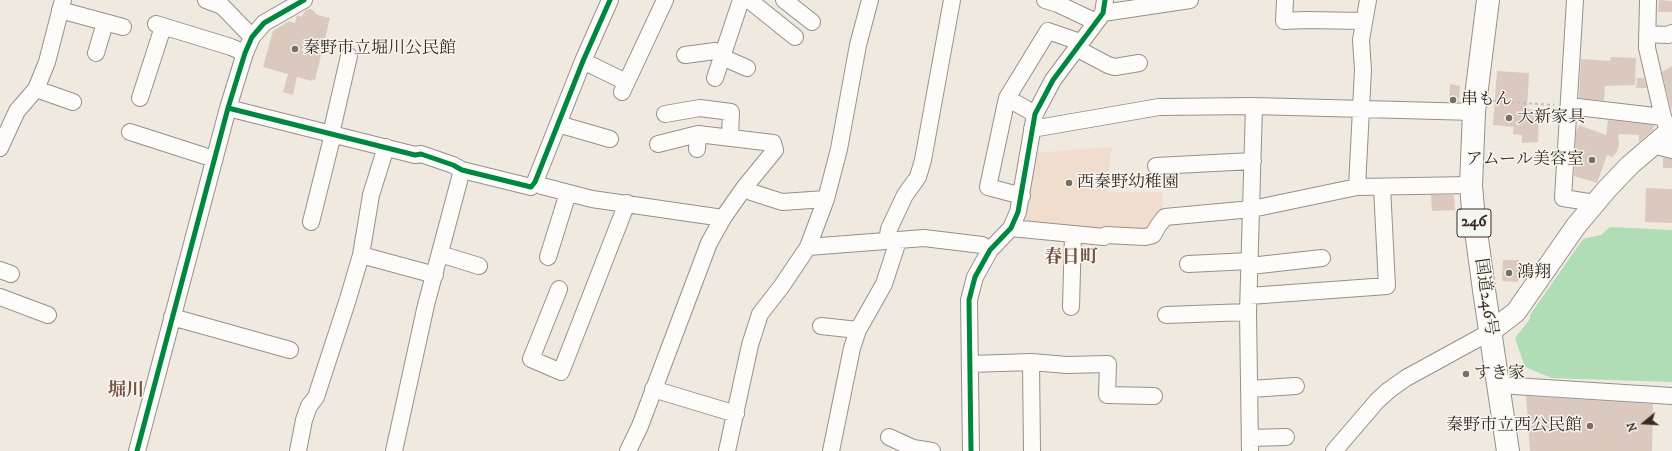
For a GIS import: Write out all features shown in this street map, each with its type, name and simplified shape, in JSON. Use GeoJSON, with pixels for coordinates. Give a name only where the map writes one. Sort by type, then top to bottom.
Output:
{"type":"FeatureCollection","features":[{"type":"Feature","properties":{"kind":"highway","name":"国道246号"},"geometry":{"type":"LineString","coordinates":[[1488,0],[1483,107],[1471,185],[1472,209],[1508,451]]}},
{"type":"Feature","properties":{"kind":"main road"},"geometry":{"type":"LineString","coordinates":[[1490,332],[1516,312],[1576,226],[1595,202],[1630,165],[1669,132]]}},
{"type":"Feature","properties":{"kind":"street"},"geometry":{"type":"LineString","coordinates":[[206,0],[222,6],[252,36]]}},
{"type":"Feature","properties":{"kind":"street"},"geometry":{"type":"LineString","coordinates":[[137,451],[214,159],[245,53],[252,36],[264,23],[304,0]]}},
{"type":"Feature","properties":{"kind":"street"},"geometry":{"type":"LineString","coordinates":[[228,108],[415,155],[421,154],[453,165],[462,170],[531,187],[535,182],[583,61],[610,0]]}},
{"type":"Feature","properties":{"kind":"street"},"geometry":{"type":"LineString","coordinates":[[583,61],[624,87],[665,0]]}},
{"type":"Feature","properties":{"kind":"street"},"geometry":{"type":"LineString","coordinates":[[715,78],[741,0]]}},
{"type":"Feature","properties":{"kind":"street"},"geometry":{"type":"LineString","coordinates":[[749,0],[795,36]]}},
{"type":"Feature","properties":{"kind":"street"},"geometry":{"type":"LineString","coordinates":[[784,0],[812,22]]}},
{"type":"Feature","properties":{"kind":"street"},"geometry":{"type":"LineString","coordinates":[[727,451],[750,345],[760,314],[781,287],[808,247],[826,199],[839,150],[858,44],[870,0]]}},
{"type":"Feature","properties":{"kind":"street"},"geometry":{"type":"LineString","coordinates":[[831,451],[852,348],[858,330],[884,284],[892,241],[889,229],[905,195],[918,177],[923,160],[952,0]]}},
{"type":"Feature","properties":{"kind":"street"},"geometry":{"type":"LineString","coordinates":[[1045,0],[1101,12],[1190,0]]}},
{"type":"Feature","properties":{"kind":"street"},"geometry":{"type":"LineString","coordinates":[[1285,0],[1284,21],[1364,21]]}},
{"type":"Feature","properties":{"kind":"street"},"geometry":{"type":"LineString","coordinates":[[1357,187],[1361,109],[1361,40],[1368,0]]}},
{"type":"Feature","properties":{"kind":"street"},"geometry":{"type":"LineString","coordinates":[[1575,0],[1563,198],[1595,202]]}},
{"type":"Feature","properties":{"kind":"street"},"geometry":{"type":"LineString","coordinates":[[1569,106],[1669,132],[1647,48],[1648,0]]}},
{"type":"Feature","properties":{"kind":"street"},"geometry":{"type":"LineString","coordinates":[[0,148],[17,111],[36,88],[46,62],[62,5],[105,22],[123,27]]}},
{"type":"Feature","properties":{"kind":"street"},"geometry":{"type":"LineString","coordinates":[[971,451],[969,300],[975,277],[990,250],[1011,228],[1018,212],[1022,196],[1033,121],[1053,80],[1101,12]]}},
{"type":"Feature","properties":{"kind":"street"},"geometry":{"type":"LineString","coordinates":[[96,53],[105,22]]}},
{"type":"Feature","properties":{"kind":"street"},"geometry":{"type":"LineString","coordinates":[[140,98],[151,83],[160,26],[231,47],[245,53]]}},
{"type":"Feature","properties":{"kind":"street"},"geometry":{"type":"LineString","coordinates":[[1022,196],[988,188],[1007,98],[1048,31],[1078,45],[1108,65],[1115,67],[1139,63]]}},
{"type":"Feature","properties":{"kind":"street"},"geometry":{"type":"LineString","coordinates":[[1648,34],[1668,35],[1672,33]]}},
{"type":"Feature","properties":{"kind":"street"},"geometry":{"type":"LineString","coordinates":[[685,55],[714,51],[747,68]]}},
{"type":"Feature","properties":{"kind":"street"},"geometry":{"type":"LineString","coordinates":[[317,213],[332,134],[350,79],[349,56]]}},
{"type":"Feature","properties":{"kind":"street"},"geometry":{"type":"LineString","coordinates":[[36,88],[73,102]]}},
{"type":"Feature","properties":{"kind":"street"},"geometry":{"type":"LineString","coordinates":[[1007,98],[1033,121],[1159,107],[1254,106],[1361,109],[1483,107]]}},
{"type":"Feature","properties":{"kind":"street"},"geometry":{"type":"LineString","coordinates":[[1254,106],[1248,312],[1250,444],[1286,437]]}},
{"type":"Feature","properties":{"kind":"street"},"geometry":{"type":"LineString","coordinates":[[665,114],[700,108],[731,112],[730,137]]}},
{"type":"Feature","properties":{"kind":"street"},"geometry":{"type":"LineString","coordinates":[[558,124],[610,139]]}},
{"type":"Feature","properties":{"kind":"street"},"geometry":{"type":"LineString","coordinates":[[130,132],[214,159]]}},
{"type":"Feature","properties":{"kind":"street"},"geometry":{"type":"LineString","coordinates":[[628,451],[640,426],[698,268],[709,243],[723,218],[744,188],[775,150],[773,143],[730,137],[697,142],[658,144]]}},
{"type":"Feature","properties":{"kind":"street"},"geometry":{"type":"LineString","coordinates":[[298,451],[304,420],[309,406],[316,397],[361,255],[370,195],[386,147]]}},
{"type":"Feature","properties":{"kind":"street"},"geometry":{"type":"LineString","coordinates":[[1156,166],[1252,161]]}},
{"type":"Feature","properties":{"kind":"street"},"geometry":{"type":"LineString","coordinates":[[394,451],[440,254],[462,170]]}},
{"type":"Feature","properties":{"kind":"street"},"geometry":{"type":"LineString","coordinates":[[535,182],[568,193],[592,198],[723,218]]}},
{"type":"Feature","properties":{"kind":"street"},"geometry":{"type":"LineString","coordinates":[[1011,228],[1073,234],[1146,237],[1153,235],[1165,217],[1252,210],[1357,187],[1471,185]]}},
{"type":"Feature","properties":{"kind":"street"},"geometry":{"type":"LineString","coordinates":[[1249,296],[1387,286],[1382,187]]}},
{"type":"Feature","properties":{"kind":"street"},"geometry":{"type":"LineString","coordinates":[[744,188],[751,192],[782,202],[826,199]]}},
{"type":"Feature","properties":{"kind":"street"},"geometry":{"type":"LineString","coordinates":[[555,251],[568,193]]}},
{"type":"Feature","properties":{"kind":"street"},"geometry":{"type":"LineString","coordinates":[[559,289],[531,360],[561,372],[627,203]]}},
{"type":"Feature","properties":{"kind":"street"},"geometry":{"type":"LineString","coordinates":[[1071,307],[1073,234]]}},
{"type":"Feature","properties":{"kind":"street"},"geometry":{"type":"LineString","coordinates":[[808,247],[924,238],[982,245],[990,250]]}},
{"type":"Feature","properties":{"kind":"street"},"geometry":{"type":"LineString","coordinates":[[440,254],[478,266]]}},
{"type":"Feature","properties":{"kind":"street"},"geometry":{"type":"LineString","coordinates":[[361,255],[435,275]]}},
{"type":"Feature","properties":{"kind":"street"},"geometry":{"type":"LineString","coordinates":[[1188,264],[1250,263],[1322,258]]}},
{"type":"Feature","properties":{"kind":"street"},"geometry":{"type":"LineString","coordinates":[[0,297],[40,316]]}},
{"type":"Feature","properties":{"kind":"street"},"geometry":{"type":"LineString","coordinates":[[1166,315],[1248,312]]}},
{"type":"Feature","properties":{"kind":"street"},"geometry":{"type":"LineString","coordinates":[[172,317],[290,350]]}},
{"type":"Feature","properties":{"kind":"street"},"geometry":{"type":"LineString","coordinates":[[821,326],[858,330]]}},
{"type":"Feature","properties":{"kind":"street"},"geometry":{"type":"LineString","coordinates":[[1334,451],[1377,401],[1389,390],[1406,378],[1490,332]]}},
{"type":"Feature","properties":{"kind":"street"},"geometry":{"type":"LineString","coordinates":[[970,364],[1031,362],[1067,365],[1108,364],[1107,395],[1154,396]]}},
{"type":"Feature","properties":{"kind":"street"},"geometry":{"type":"LineString","coordinates":[[1031,362],[1032,451]]}},
{"type":"Feature","properties":{"kind":"street"},"geometry":{"type":"LineString","coordinates":[[1498,385],[1672,396]]}},
{"type":"Feature","properties":{"kind":"street"},"geometry":{"type":"LineString","coordinates":[[1250,389],[1296,386]]}},
{"type":"Feature","properties":{"kind":"street"},"geometry":{"type":"LineString","coordinates":[[653,389],[736,414]]}},
{"type":"Feature","properties":{"kind":"street"},"geometry":{"type":"LineString","coordinates":[[889,437],[913,448],[932,451]]}},
{"type":"Feature","properties":{"kind":"path"},"geometry":{"type":"LineString","coordinates":[[1483,107],[1569,106]]}},
{"type":"Feature","properties":{"kind":"shaded area","name":"西秦野幼稚園"},"geometry":{"type":"Polygon","coordinates":[[[1112,147],[1108,174],[1109,192],[1162,192],[1163,215],[1145,235],[1020,222],[1033,153],[1112,147]]]}},
{"type":"Feature","properties":{"kind":"green space"},"geometry":{"type":"Polygon","coordinates":[[[1610,227],[1672,230],[1672,382],[1552,378],[1525,367],[1515,338],[1530,319],[1530,315],[1583,239],[1601,235],[1610,227]]]}},
{"type":"Feature","properties":{"kind":"building"},"geometry":{"type":"Polygon","coordinates":[[[1659,0],[1672,1],[1672,12],[1658,12],[1659,0]]]}},
{"type":"Feature","properties":{"kind":"building","name":"秦野市立堀川公民館"},"geometry":{"type":"Polygon","coordinates":[[[311,9],[318,15],[330,18],[315,80],[313,79],[312,81],[297,77],[293,95],[283,92],[288,74],[263,67],[273,31],[289,21],[295,23],[297,15],[301,17],[306,10],[311,9]]]}},
{"type":"Feature","properties":{"kind":"building"},"geometry":{"type":"Polygon","coordinates":[[[1611,57],[1636,58],[1635,85],[1605,86],[1604,101],[1579,98],[1581,59],[1610,61],[1611,57]]]}},
{"type":"Feature","properties":{"kind":"building"},"geometry":{"type":"Polygon","coordinates":[[[1672,66],[1672,109],[1671,109],[1662,72],[1672,66]]]}},
{"type":"Feature","properties":{"kind":"building"},"geometry":{"type":"Polygon","coordinates":[[[1497,71],[1529,73],[1527,109],[1539,110],[1538,142],[1522,143],[1522,135],[1513,134],[1514,127],[1493,125],[1497,71]]]}},
{"type":"Feature","properties":{"kind":"building"},"geometry":{"type":"Polygon","coordinates":[[[1637,78],[1644,78],[1647,88],[1636,88],[1637,78]]]}},
{"type":"Feature","properties":{"kind":"building"},"geometry":{"type":"Polygon","coordinates":[[[1450,84],[1460,86],[1459,102],[1449,102],[1450,84]]]}},
{"type":"Feature","properties":{"kind":"building"},"geometry":{"type":"Polygon","coordinates":[[[1608,120],[1654,125],[1653,130],[1639,142],[1639,135],[1618,134],[1619,144],[1617,152],[1612,157],[1607,155],[1597,183],[1574,176],[1576,132],[1579,125],[1606,135],[1608,120]]]}},
{"type":"Feature","properties":{"kind":"building"},"geometry":{"type":"Polygon","coordinates":[[[1663,157],[1672,159],[1672,168],[1663,168],[1663,157]]]}},
{"type":"Feature","properties":{"kind":"building"},"geometry":{"type":"Polygon","coordinates":[[[1646,188],[1672,189],[1672,223],[1645,222],[1646,188]]]}},
{"type":"Feature","properties":{"kind":"building"},"geometry":{"type":"Polygon","coordinates":[[[1431,195],[1454,195],[1455,210],[1432,211],[1431,195]]]}},
{"type":"Feature","properties":{"kind":"building"},"geometry":{"type":"Polygon","coordinates":[[[1503,260],[1519,260],[1518,282],[1502,281],[1503,260]]]}},
{"type":"Feature","properties":{"kind":"building","name":"秦野市立西公民館"},"geometry":{"type":"Polygon","coordinates":[[[1526,396],[1653,404],[1652,451],[1530,451],[1526,396]]]}},
{"type":"Feature","properties":{"kind":"cycle path"},"geometry":{"type":"LineString","coordinates":[[137,451],[228,108],[245,53],[252,37],[264,23],[304,0]]}},
{"type":"Feature","properties":{"kind":"cycle path"},"geometry":{"type":"LineString","coordinates":[[228,108],[415,155],[421,154],[453,165],[462,170],[531,187],[535,182],[583,61],[610,0]]}},
{"type":"Feature","properties":{"kind":"cycle path"},"geometry":{"type":"LineString","coordinates":[[971,451],[969,300],[975,277],[990,250],[1011,228],[1018,212],[1035,114],[1053,80],[1103,13],[1105,0]]}},
{"type":"Feature","properties":{"kind":"place","name":"秦野市立堀川公民館"},"geometry":{"type":"Point","coordinates":[295,49]}},
{"type":"Feature","properties":{"kind":"place","name":"串もん"},"geometry":{"type":"Point","coordinates":[1453,100]}},
{"type":"Feature","properties":{"kind":"place","name":"大新家具"},"geometry":{"type":"Point","coordinates":[1509,118]}},
{"type":"Feature","properties":{"kind":"place","name":"アムール美容室"},"geometry":{"type":"Point","coordinates":[1592,160]}},
{"type":"Feature","properties":{"kind":"place","name":"西秦野幼稚園"},"geometry":{"type":"Point","coordinates":[1069,183]}},
{"type":"Feature","properties":{"kind":"place","name":"鴻翔"},"geometry":{"type":"Point","coordinates":[1509,273]}},
{"type":"Feature","properties":{"kind":"place","name":"すき家"},"geometry":{"type":"Point","coordinates":[1466,374]}},
{"type":"Feature","properties":{"kind":"place","name":"秦野市立西公民館"},"geometry":{"type":"Point","coordinates":[1590,426]}},
{"type":"Feature","properties":{"kind":"district","name":"春日町"},"geometry":{"type":"Point","coordinates":[1071,258]}},
{"type":"Feature","properties":{"kind":"district","name":"堀川"},"geometry":{"type":"Point","coordinates":[126,391]}}]}
